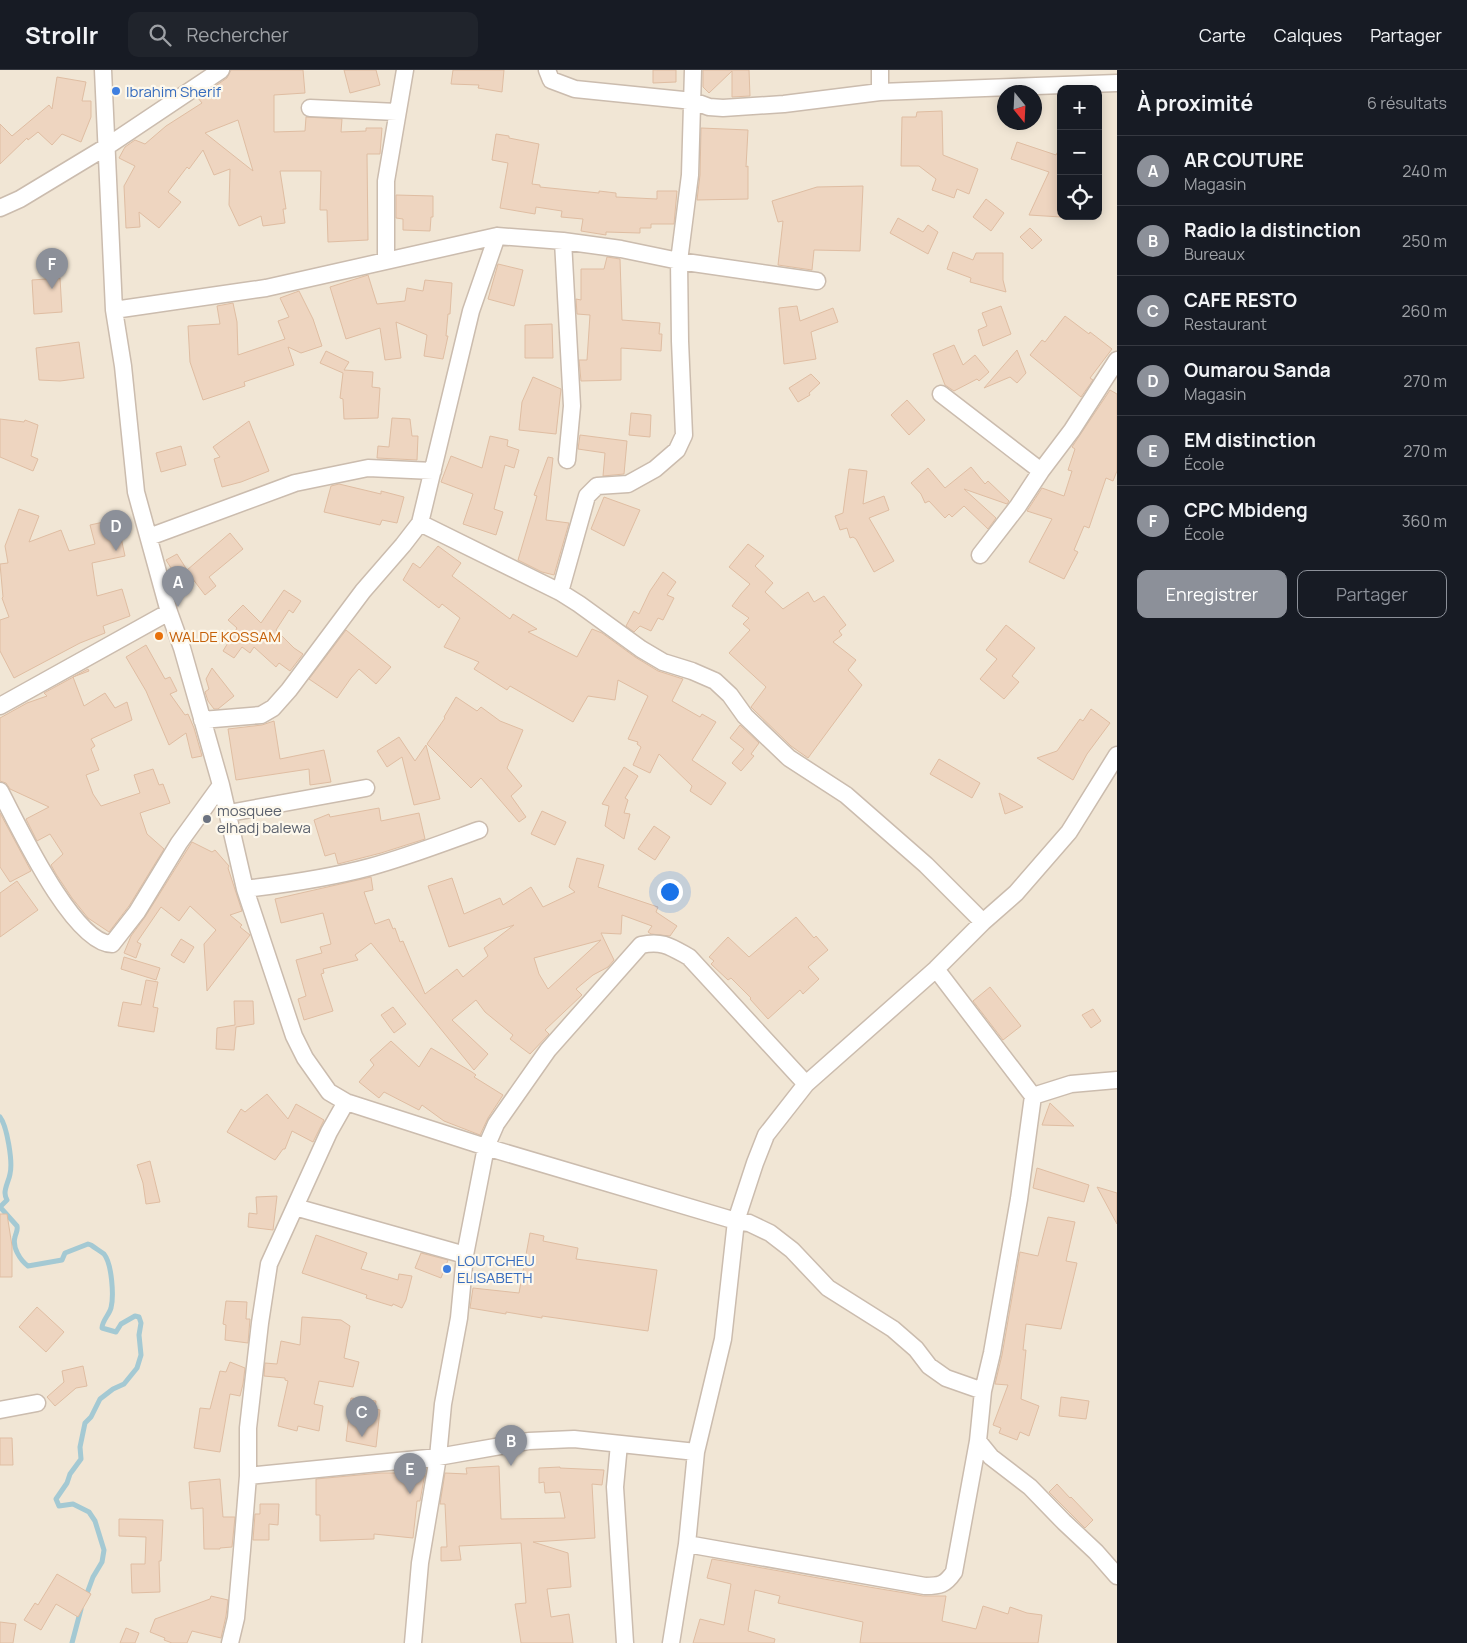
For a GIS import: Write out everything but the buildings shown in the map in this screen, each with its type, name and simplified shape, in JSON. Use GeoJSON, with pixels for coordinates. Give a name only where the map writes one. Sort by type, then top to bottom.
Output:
{"type":"FeatureCollection","features":[{"type":"Feature","properties":{"kind":"street"},"geometry":{"type":"LineString","coordinates":[[103,70],[114,310],[123,366],[136,492],[169,612],[221,785],[245,889],[294,1036],[305,1058],[329,1092],[346,1102],[486,1147],[736,1221],[749,1223],[770,1233],[792,1250],[828,1288],[893,1329],[916,1349],[929,1366],[946,1378],[983,1391]]}},
{"type":"Feature","properties":{"kind":"street"},"geometry":{"type":"LineString","coordinates":[[0,208],[20,199],[106,147],[221,70]]}},
{"type":"Feature","properties":{"kind":"street"},"geometry":{"type":"LineString","coordinates":[[386,260],[386,181],[405,70]]}},
{"type":"Feature","properties":{"kind":"street"},"geometry":{"type":"LineString","coordinates":[[546,70],[551,80],[575,89],[693,101],[709,107],[723,108],[784,104],[880,92],[1117,84]]}},
{"type":"Feature","properties":{"kind":"street"},"geometry":{"type":"LineString","coordinates":[[560,592],[587,496],[597,486],[628,484],[654,468],[677,450],[684,435],[679,261],[690,175],[693,70]]}},
{"type":"Feature","properties":{"kind":"street"},"geometry":{"type":"LineString","coordinates":[[880,70],[880,92]]}},
{"type":"Feature","properties":{"kind":"street"},"geometry":{"type":"LineString","coordinates":[[310,108],[397,112]]}},
{"type":"Feature","properties":{"kind":"street"},"geometry":{"type":"LineString","coordinates":[[114,310],[266,288],[497,236],[563,241],[621,249],[679,261],[817,281]]}},
{"type":"Feature","properties":{"kind":"street"},"geometry":{"type":"LineString","coordinates":[[202,720],[261,714],[273,708],[363,591],[420,523],[471,311],[497,236]]}},
{"type":"Feature","properties":{"kind":"street"},"geometry":{"type":"LineString","coordinates":[[563,241],[572,406],[567,460]]}},
{"type":"Feature","properties":{"kind":"street"},"geometry":{"type":"LineString","coordinates":[[980,555],[1018,506],[1041,471],[1072,430],[1117,360]]}},
{"type":"Feature","properties":{"kind":"street"},"geometry":{"type":"LineString","coordinates":[[941,394],[1041,471]]}},
{"type":"Feature","properties":{"kind":"street"},"geometry":{"type":"LineString","coordinates":[[149,537],[295,483],[368,468],[433,471]]}},
{"type":"Feature","properties":{"kind":"street"},"geometry":{"type":"LineString","coordinates":[[420,523],[560,592],[641,649],[663,662],[692,670],[715,681],[730,696],[745,716],[788,758],[846,795],[926,865],[983,922]]}},
{"type":"Feature","properties":{"kind":"street"},"geometry":{"type":"LineString","coordinates":[[0,706],[169,612]]}},
{"type":"Feature","properties":{"kind":"street"},"geometry":{"type":"LineString","coordinates":[[672,1643],[686,1544],[696,1452],[723,1339],[736,1221],[754,1163],[766,1135],[806,1084],[936,969],[983,922],[1016,893],[1069,832],[1117,755]]}},
{"type":"Feature","properties":{"kind":"street"},"geometry":{"type":"LineString","coordinates":[[0,791],[39,867],[59,897],[84,929],[105,944],[112,944],[138,912],[179,842],[221,785]]}},
{"type":"Feature","properties":{"kind":"street"},"geometry":{"type":"LineString","coordinates":[[228,813],[366,788]]}},
{"type":"Feature","properties":{"kind":"street"},"geometry":{"type":"LineString","coordinates":[[245,889],[304,882],[369,868],[426,850],[479,830]]}},
{"type":"Feature","properties":{"kind":"street"},"geometry":{"type":"LineString","coordinates":[[413,1643],[420,1564],[438,1457],[443,1404],[459,1318],[465,1255],[486,1147],[496,1124],[548,1050],[640,945],[654,942],[669,945],[689,957],[806,1084]]}},
{"type":"Feature","properties":{"kind":"street"},"geometry":{"type":"LineString","coordinates":[[686,1544],[925,1586],[939,1586],[948,1580],[954,1572],[978,1441],[983,1391],[992,1353],[1019,1200],[1033,1096],[936,969]]}},
{"type":"Feature","properties":{"kind":"street"},"geometry":{"type":"LineString","coordinates":[[1033,1096],[1071,1084],[1117,1080]]}},
{"type":"Feature","properties":{"kind":"street"},"geometry":{"type":"LineString","coordinates":[[230,1643],[236,1618],[248,1476],[248,1428],[269,1264],[329,1132],[346,1102]]}},
{"type":"Feature","properties":{"kind":"street"},"geometry":{"type":"LineString","coordinates":[[295,1207],[465,1255]]}},
{"type":"Feature","properties":{"kind":"street"},"geometry":{"type":"LineString","coordinates":[[0,1410],[37,1403]]}},
{"type":"Feature","properties":{"kind":"street"},"geometry":{"type":"LineString","coordinates":[[248,1476],[438,1457],[530,1441],[574,1439],[696,1452]]}},
{"type":"Feature","properties":{"kind":"street"},"geometry":{"type":"LineString","coordinates":[[978,1441],[991,1457],[1030,1487],[1096,1552],[1117,1576]]}},
{"type":"Feature","properties":{"kind":"street"},"geometry":{"type":"LineString","coordinates":[[619,1444],[615,1487],[625,1643]]}},
{"type":"Feature","properties":{"kind":"shaded area"},"geometry":{"type":"Polygon","coordinates":[[[0,70],[1117,70],[1117,1643],[0,1643],[0,70]]]}},
{"type":"Feature","properties":{"kind":"waterway"},"geometry":{"type":"LineString","coordinates":[[0,1117],[7,1136],[11,1168],[5,1191],[7,1200],[0,1207],[17,1226],[14,1241],[22,1260],[28,1266],[62,1260],[65,1253],[88,1244],[91,1245],[104,1254],[109,1265],[112,1280],[111,1308],[102,1328],[116,1332],[121,1324],[135,1316],[139,1317],[141,1323],[139,1335],[141,1355],[137,1368],[124,1384],[113,1389],[100,1399],[91,1417],[85,1423],[80,1447],[81,1459],[56,1499],[59,1506],[73,1504],[89,1512],[95,1521],[104,1550],[102,1562],[93,1577],[86,1596]]}},
{"type":"Feature","properties":{"kind":"waterway"},"geometry":{"type":"LineString","coordinates":[[72,1643],[81,1609]]}},
{"type":"Feature","properties":{"kind":"place","name":"Ibrahim Sherif"},"geometry":{"type":"Point","coordinates":[116,91]}},
{"type":"Feature","properties":{"kind":"place","name":"CPC Mbideng"},"geometry":{"type":"Point","coordinates":[52,289]}},
{"type":"Feature","properties":{"kind":"place","name":"Oumarou Sanda"},"geometry":{"type":"Point","coordinates":[116,551]}},
{"type":"Feature","properties":{"kind":"place","name":"AR COUTURE"},"geometry":{"type":"Point","coordinates":[178,607]}},
{"type":"Feature","properties":{"kind":"place","name":"WALDE KOSSAM"},"geometry":{"type":"Point","coordinates":[159,636]}},
{"type":"Feature","properties":{"kind":"place","name":"mosquee elhadj balewa"},"geometry":{"type":"Point","coordinates":[207,819]}},
{"type":"Feature","properties":{"kind":"place","name":"LOUTCHEU ELISABETH"},"geometry":{"type":"Point","coordinates":[447,1269]}},
{"type":"Feature","properties":{"kind":"place","name":"CAFE RESTO"},"geometry":{"type":"Point","coordinates":[362,1437]}},
{"type":"Feature","properties":{"kind":"place","name":"Radio la distinction"},"geometry":{"type":"Point","coordinates":[511,1466]}},
{"type":"Feature","properties":{"kind":"place","name":"EM distinction"},"geometry":{"type":"Point","coordinates":[410,1494]}}]}
